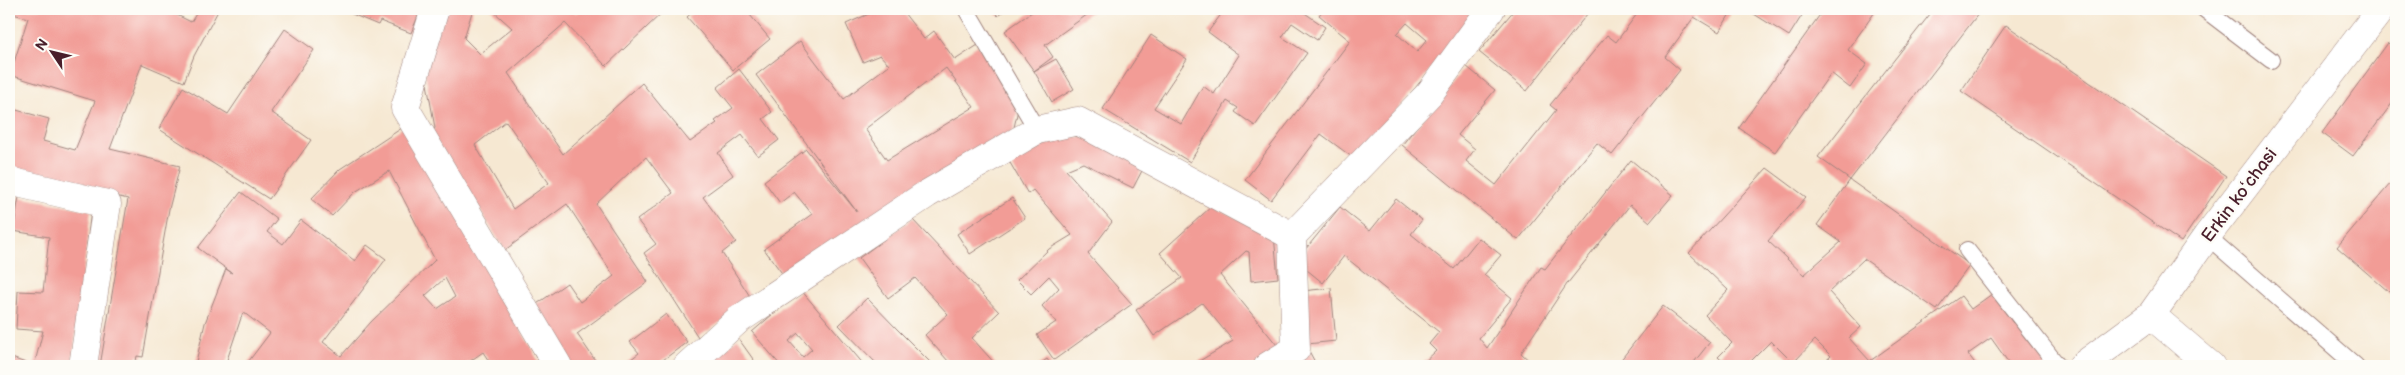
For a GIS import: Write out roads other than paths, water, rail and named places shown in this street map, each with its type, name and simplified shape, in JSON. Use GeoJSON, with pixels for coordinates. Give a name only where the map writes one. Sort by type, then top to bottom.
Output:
{"type":"FeatureCollection","features":[{"type":"Feature","properties":{"kind":"street"},"geometry":{"type":"LineString","coordinates":[[435,9],[405,108],[558,366]]}},
{"type":"Feature","properties":{"kind":"street"},"geometry":{"type":"LineString","coordinates":[[1268,366],[1296,349],[1292,236],[1429,94],[1491,9]]}},
{"type":"Feature","properties":{"kind":"street","name":"Erkin koʻchasi"},"geometry":{"type":"LineString","coordinates":[[2082,366],[2151,315],[2207,236],[2381,9]]}},
{"type":"Feature","properties":{"kind":"street"},"geometry":{"type":"LineString","coordinates":[[687,366],[747,315],[927,194],[1037,130],[1078,122],[1292,236]]}},
{"type":"Feature","properties":{"kind":"street"},"geometry":{"type":"LineString","coordinates":[[9,181],[108,204],[83,366]]}},
{"type":"Feature","properties":{"kind":"street"},"geometry":{"type":"LineString","coordinates":[[2151,315],[2211,366]]}},
{"type":"Feature","properties":{"kind":"lane"},"geometry":{"type":"LineString","coordinates":[[966,9],[1037,130]]}},
{"type":"Feature","properties":{"kind":"lane"},"geometry":{"type":"LineString","coordinates":[[2204,9],[2270,60]]}},
{"type":"Feature","properties":{"kind":"lane"},"geometry":{"type":"LineString","coordinates":[[2207,236],[2356,366]]}},
{"type":"Feature","properties":{"kind":"lane"},"geometry":{"type":"LineString","coordinates":[[1967,250],[2058,366]]}}]}
